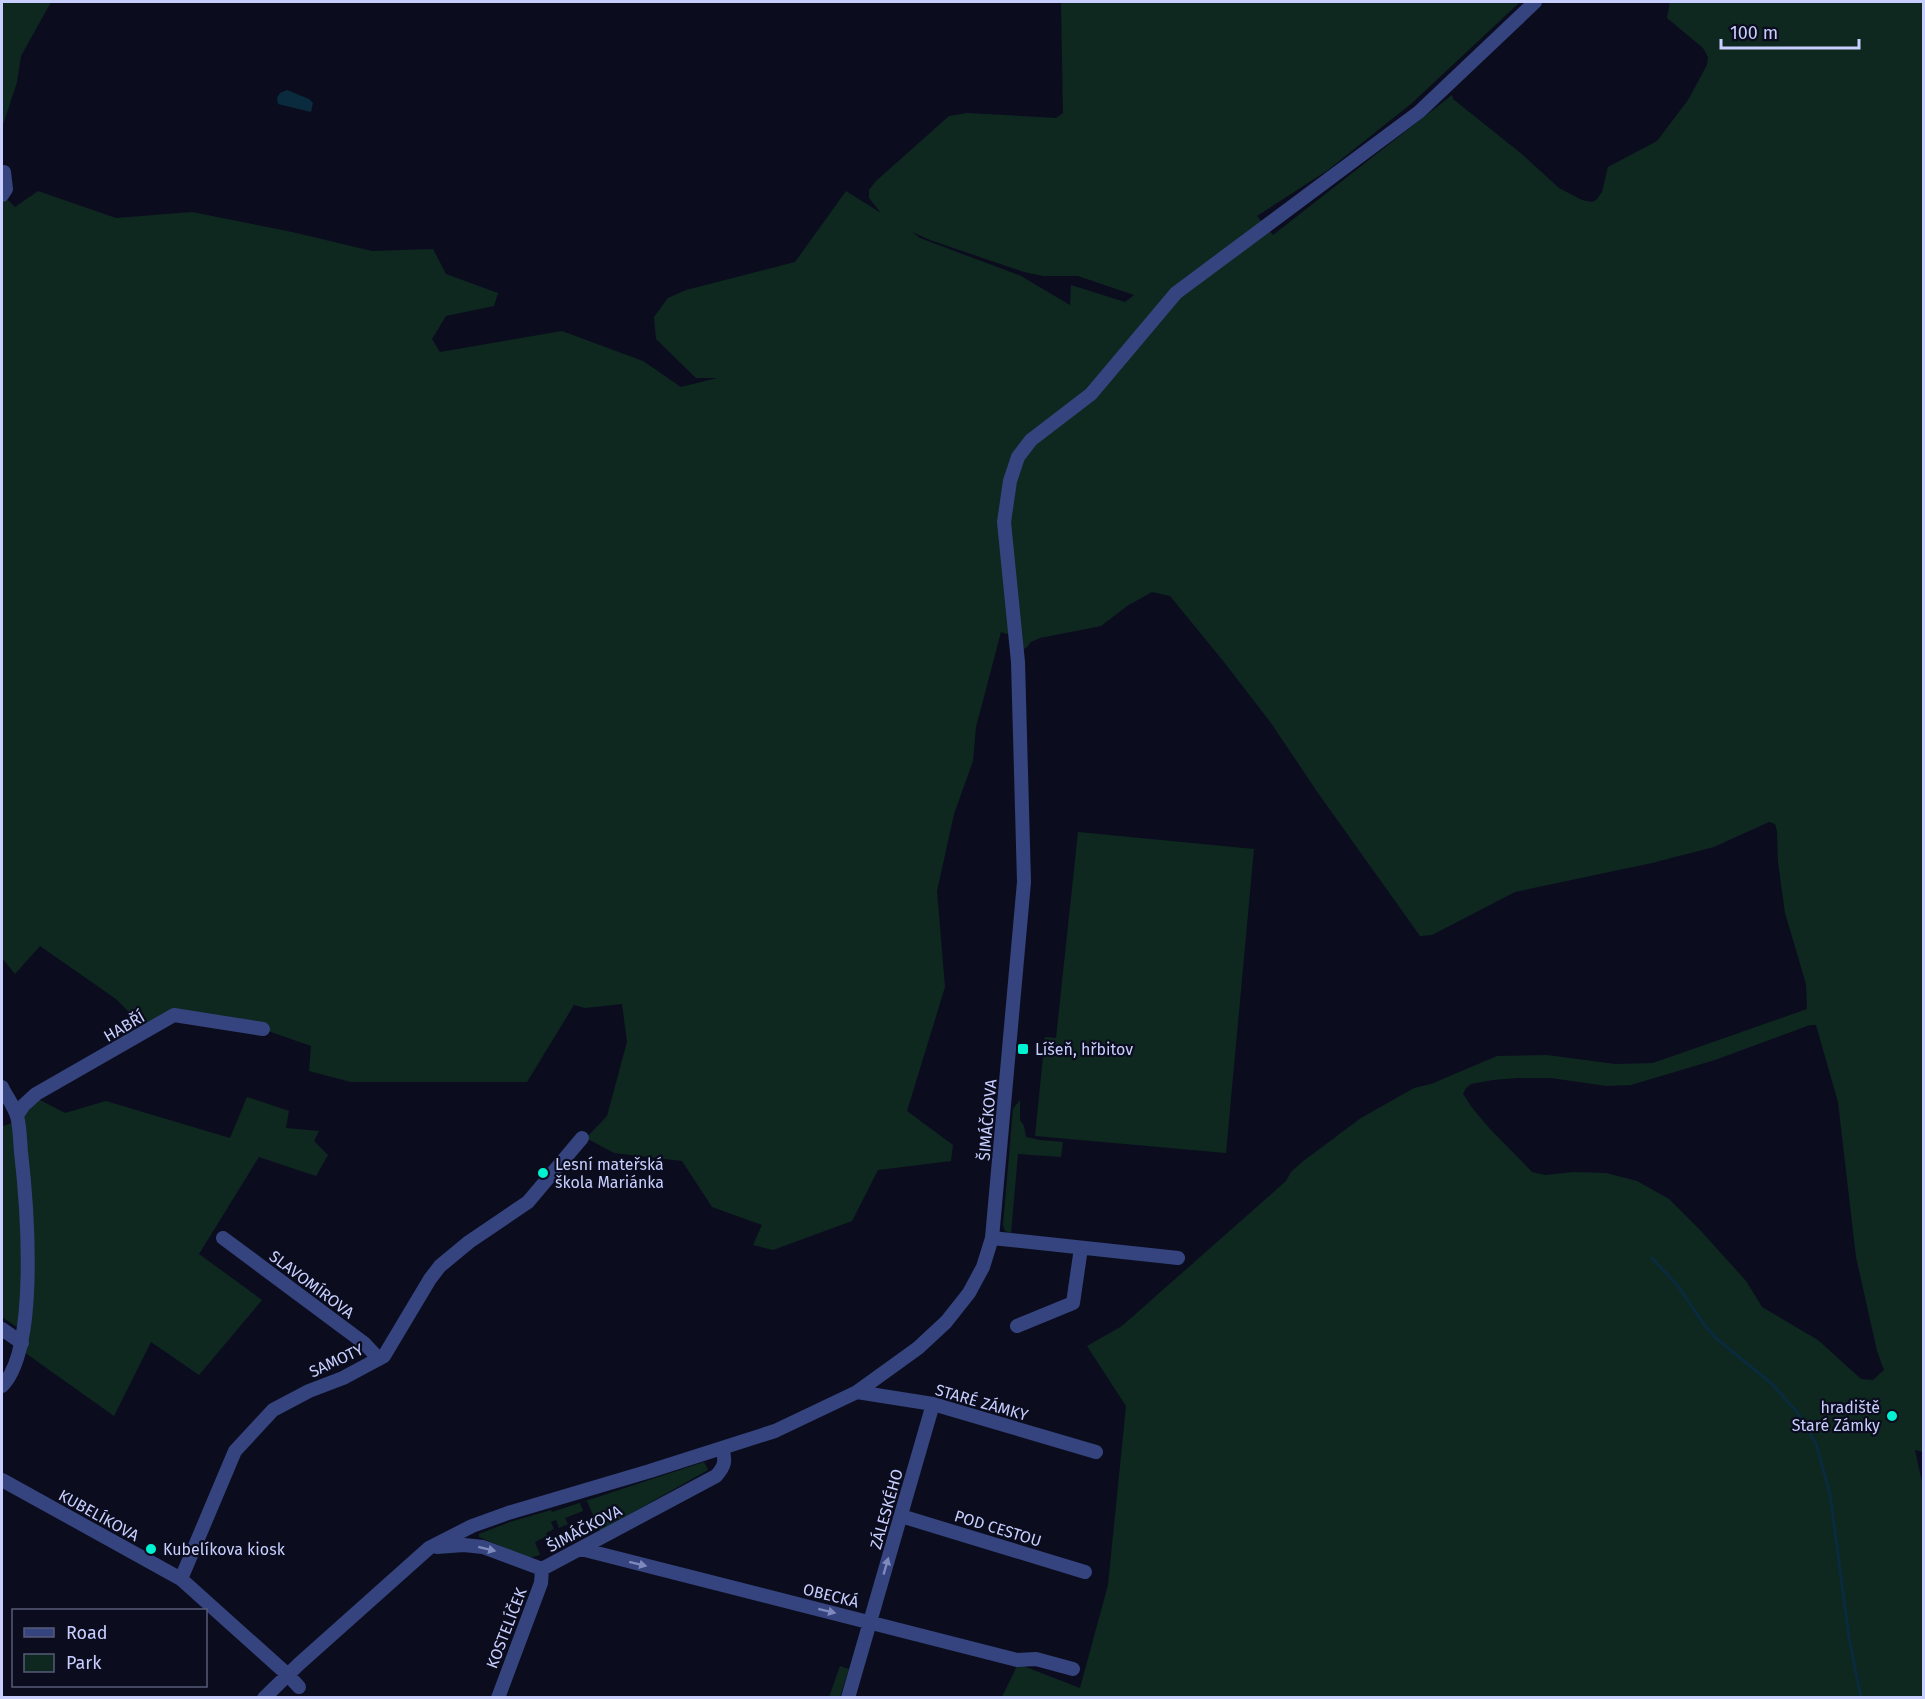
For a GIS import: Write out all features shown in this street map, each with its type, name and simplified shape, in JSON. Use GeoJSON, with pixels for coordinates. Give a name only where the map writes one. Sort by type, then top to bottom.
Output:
{"type":"FeatureCollection","features":[{"type":"Feature","properties":{"kind":"street","name":"ŠIMÁČKOVA"},"geometry":{"type":"LineString","coordinates":[[264,1698],[429,1548],[472,1526],[508,1513],[782,1429],[856,1392],[918,1348],[946,1322],[969,1293],[983,1267],[992,1238],[1024,882],[1017,650],[1004,522],[1010,481],[1018,457],[1031,440],[1091,394],[1176,293],[1419,112],[1535,2]]}},
{"type":"Feature","properties":{"kind":"street"},"geometry":{"type":"LineString","coordinates":[[2,172],[4,172],[6,189],[2,195]]}},
{"type":"Feature","properties":{"kind":"street","name":"HABŘÍ"},"geometry":{"type":"LineString","coordinates":[[17,1115],[24,1105],[36,1095],[174,1016],[263,1029]]}},
{"type":"Feature","properties":{"kind":"street"},"geometry":{"type":"LineString","coordinates":[[2,1087],[17,1115],[28,1232],[21,1342],[14,1368],[2,1386]]}},
{"type":"Feature","properties":{"kind":"street","name":"SAMOTY"},"geometry":{"type":"LineString","coordinates":[[181,1579],[235,1451],[273,1410],[309,1391],[343,1378],[384,1356],[440,1266],[469,1242],[528,1202],[582,1138]]}},
{"type":"Feature","properties":{"kind":"street","name":"SLAVOMÍROVA"},"geometry":{"type":"LineString","coordinates":[[223,1238],[364,1343],[379,1359]]}},
{"type":"Feature","properties":{"kind":"street"},"geometry":{"type":"LineString","coordinates":[[992,1238],[1178,1258]]}},
{"type":"Feature","properties":{"kind":"street"},"geometry":{"type":"LineString","coordinates":[[1017,1326],[1073,1303],[1081,1248]]}},
{"type":"Feature","properties":{"kind":"street"},"geometry":{"type":"LineString","coordinates":[[2,1329],[21,1342]]}},
{"type":"Feature","properties":{"kind":"street","name":"STARÉ ZÁMKY"},"geometry":{"type":"LineString","coordinates":[[856,1392],[933,1404],[1096,1452]]}},
{"type":"Feature","properties":{"kind":"street","name":"ZÁLESKÉHO"},"geometry":{"type":"LineString","coordinates":[[848,1698],[933,1404]]}},
{"type":"Feature","properties":{"kind":"street","name":"ŠIMÁČKOVA"},"geometry":{"type":"LineString","coordinates":[[429,1548],[464,1545],[483,1547],[542,1569],[716,1476],[724,1467],[726,1460],[722,1448]]}},
{"type":"Feature","properties":{"kind":"street","name":"KUBELÍKOVA"},"geometry":{"type":"LineString","coordinates":[[2,1480],[181,1579],[299,1687]]}},
{"type":"Feature","properties":{"kind":"street","name":"POD CESTOU"},"geometry":{"type":"LineString","coordinates":[[901,1515],[1085,1572]]}},
{"type":"Feature","properties":{"kind":"street","name":"OBECKÁ"},"geometry":{"type":"LineString","coordinates":[[581,1550],[1017,1660],[1036,1659],[1073,1669]]}},
{"type":"Feature","properties":{"kind":"street","name":"KOSTELÍČEK"},"geometry":{"type":"LineString","coordinates":[[498,1698],[541,1583],[542,1569]]}},
{"type":"Feature","properties":{"kind":"green space"},"geometry":{"type":"Polygon","coordinates":[[[2,2],[51,2],[21,56],[17,82],[2,128],[2,2]]]}},
{"type":"Feature","properties":{"kind":"green space"},"geometry":{"type":"Polygon","coordinates":[[[1061,2],[1520,2],[1412,103],[1328,170],[1257,216],[1273,235],[1452,95],[1453,99],[1523,155],[1559,188],[1582,200],[1592,202],[1602,192],[1608,167],[1657,141],[1688,100],[1707,65],[1708,57],[1703,48],[1667,18],[1670,2],[1923,2],[1923,1452],[1915,1450],[1924,1491],[1923,1697],[1002,1697],[1018,1664],[1080,1688],[1108,1585],[1126,1406],[1087,1346],[1122,1326],[1286,1181],[1291,1172],[1302,1162],[1361,1118],[1414,1088],[1431,1084],[1497,1056],[1547,1055],[1615,1064],[1653,1063],[1807,1009],[1806,984],[1785,913],[1775,824],[1769,822],[1714,847],[1652,863],[1515,892],[1432,935],[1420,936],[1271,723],[1170,596],[1152,592],[1127,606],[1101,626],[1040,638],[1023,649],[1022,630],[1007,634],[1001,632],[976,727],[973,761],[954,814],[937,891],[945,987],[907,1111],[953,1145],[951,1161],[878,1170],[852,1221],[773,1250],[753,1245],[762,1225],[712,1207],[682,1161],[614,1153],[586,1138],[607,1116],[627,1042],[622,1004],[585,1008],[574,1005],[527,1082],[351,1082],[309,1071],[311,1046],[268,1031],[173,1011],[144,1027],[116,999],[40,946],[15,974],[2,958],[2,188],[3,195],[15,207],[38,191],[116,218],[192,212],[372,251],[433,249],[446,274],[498,293],[494,306],[446,316],[432,339],[440,352],[562,331],[643,361],[681,387],[717,378],[696,378],[656,339],[654,317],[668,298],[686,290],[795,262],[846,191],[881,213],[869,198],[869,190],[876,181],[949,116],[967,113],[1056,118],[1063,113],[1061,2]],[[912,232],[920,238],[1021,276],[1070,305],[1071,285],[1125,302],[1134,295],[1078,276],[1043,276],[1024,272],[912,232]],[[1810,1025],[1715,1060],[1631,1085],[1607,1086],[1551,1078],[1517,1078],[1471,1084],[1463,1094],[1490,1129],[1532,1172],[1545,1175],[1573,1172],[1606,1173],[1637,1181],[1669,1199],[1746,1281],[1762,1307],[1818,1340],[1861,1379],[1873,1380],[1884,1370],[1877,1351],[1856,1257],[1838,1102],[1816,1025],[1810,1025]]]}},
{"type":"Feature","properties":{"kind":"green space"},"geometry":{"type":"Polygon","coordinates":[[[1078,832],[1254,849],[1226,1153],[1035,1136],[1045,1037],[1056,1038],[1078,832]]]}},
{"type":"Feature","properties":{"kind":"green space"},"geometry":{"type":"Polygon","coordinates":[[[247,1097],[289,1111],[286,1128],[319,1131],[314,1141],[328,1155],[316,1176],[259,1157],[199,1254],[262,1300],[199,1375],[151,1342],[114,1416],[24,1352],[27,1334],[2,1317],[2,1126],[19,1120],[38,1099],[65,1113],[106,1101],[230,1138],[247,1097]]]}},
{"type":"Feature","properties":{"kind":"green space"},"geometry":{"type":"Polygon","coordinates":[[[1020,1100],[1020,1120],[1026,1137],[1063,1142],[1061,1157],[1018,1154],[1011,1233],[1005,1231],[1003,1225],[1013,1109],[1020,1100]]]}},
{"type":"Feature","properties":{"kind":"green space"},"geometry":{"type":"Polygon","coordinates":[[[704,1462],[708,1470],[600,1531],[587,1501],[580,1503],[583,1511],[565,1518],[568,1524],[559,1528],[556,1520],[551,1522],[554,1529],[546,1533],[547,1536],[535,1542],[540,1555],[529,1558],[479,1537],[479,1534],[510,1522],[551,1510],[552,1512],[704,1462]]]}},
{"type":"Feature","properties":{"kind":"green space"},"geometry":{"type":"Polygon","coordinates":[[[840,1666],[849,1669],[840,1697],[829,1697],[840,1666]]]}},
{"type":"Feature","properties":{"kind":"water"},"geometry":{"type":"Polygon","coordinates":[[[287,90],[309,99],[313,103],[311,112],[278,104],[277,98],[280,93],[287,90]]]}},
{"type":"Feature","properties":{"kind":"waterway"},"geometry":{"type":"LineString","coordinates":[[1652,1258],[1678,1286],[1705,1326],[1717,1339],[1772,1384],[1797,1412],[1816,1444],[1830,1494],[1849,1638],[1861,1698]]}},
{"type":"Feature","properties":{"kind":"place","name":"Líšeň, hřbitov"},"geometry":{"type":"Point","coordinates":[1023,1049]}},
{"type":"Feature","properties":{"kind":"place","name":"Lesní mateřská škola Mariánka"},"geometry":{"type":"Point","coordinates":[543,1173]}},
{"type":"Feature","properties":{"kind":"place","name":"hradiště Staré Zámky"},"geometry":{"type":"Point","coordinates":[1892,1416]}},
{"type":"Feature","properties":{"kind":"place","name":"Kubelíkova kiosk"},"geometry":{"type":"Point","coordinates":[151,1549]}}]}
